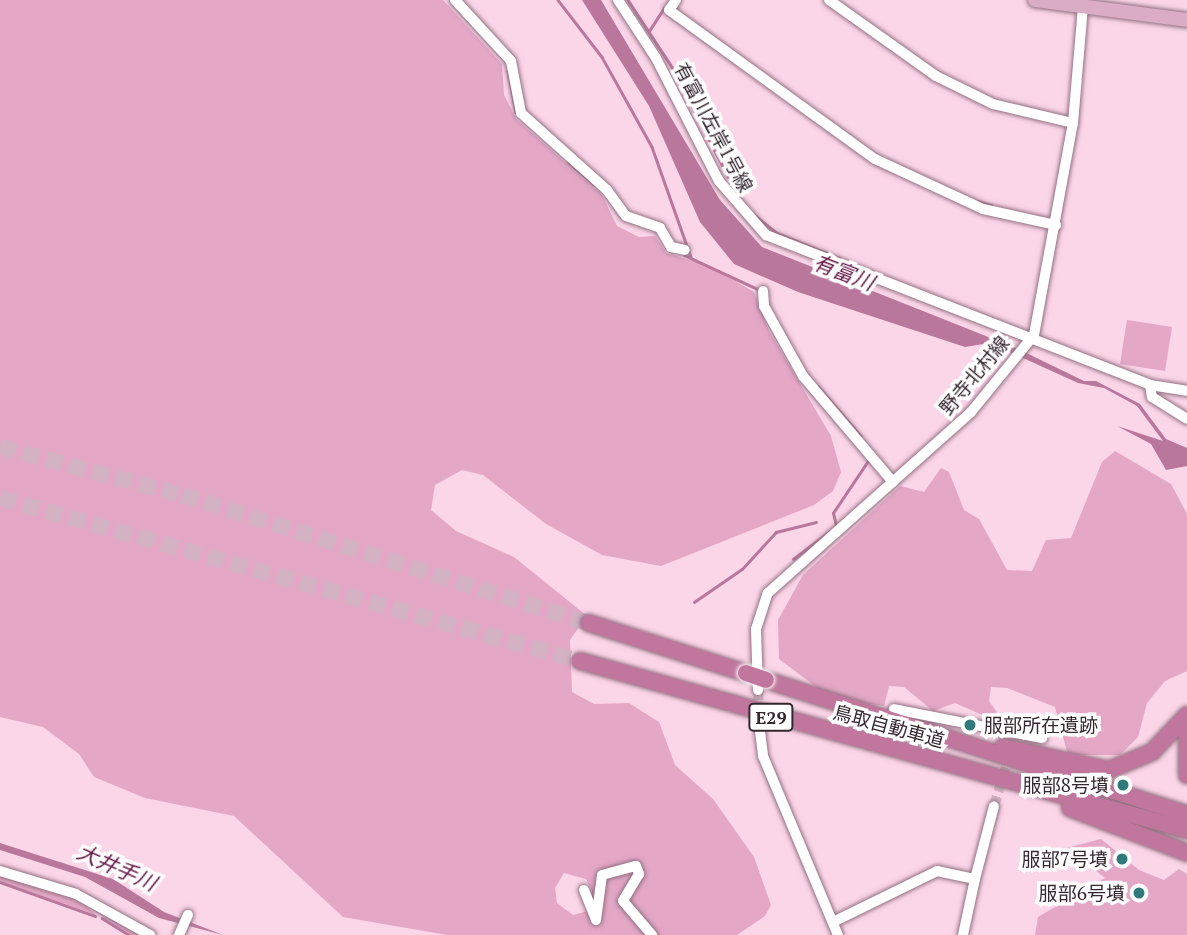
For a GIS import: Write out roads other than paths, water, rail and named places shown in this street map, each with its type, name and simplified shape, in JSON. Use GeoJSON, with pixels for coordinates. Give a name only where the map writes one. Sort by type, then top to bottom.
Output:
{"type":"FeatureCollection","features":[{"type":"Feature","properties":{"kind":"highway","name":"鳥取自動車道"},"geometry":{"type":"LineString","coordinates":[[589,623],[746,673],[762,685],[845,707],[1187,814]]}},
{"type":"Feature","properties":{"kind":"highway","name":"鳥取自動車道"},"geometry":{"type":"LineString","coordinates":[[580,661],[1187,830]]}},
{"type":"Feature","properties":{"kind":"highway"},"geometry":{"type":"LineString","coordinates":[[845,707],[1109,770],[1152,752],[1187,715]]}},
{"type":"Feature","properties":{"kind":"highway"},"geometry":{"type":"LineString","coordinates":[[1187,734],[1187,775]]}},
{"type":"Feature","properties":{"kind":"highway"},"geometry":{"type":"LineString","coordinates":[[963,768],[989,783],[1187,853]]}},
{"type":"Feature","properties":{"kind":"main road"},"geometry":{"type":"LineString","coordinates":[[1035,0],[1187,20]]}},
{"type":"Feature","properties":{"kind":"street"},"geometry":{"type":"LineString","coordinates":[[455,0],[511,61],[522,113],[607,190],[626,216],[660,228],[671,247],[685,250]]}},
{"type":"Feature","properties":{"kind":"street","name":"有富川左岸1号線"},"geometry":{"type":"LineString","coordinates":[[618,0],[656,58],[719,181],[766,235],[1019,335],[1034,335],[1150,385]]}},
{"type":"Feature","properties":{"kind":"street"},"geometry":{"type":"LineString","coordinates":[[676,0],[670,10],[875,159],[983,209],[1056,225]]}},
{"type":"Feature","properties":{"kind":"street"},"geometry":{"type":"LineString","coordinates":[[829,0],[936,76],[993,104],[1073,123]]}},
{"type":"Feature","properties":{"kind":"street","name":"野寺北村線"},"geometry":{"type":"LineString","coordinates":[[762,685],[756,629],[768,593],[971,412],[1024,342],[1034,335],[1073,123],[1083,7]]}},
{"type":"Feature","properties":{"kind":"street"},"geometry":{"type":"LineString","coordinates":[[763,292],[764,306],[803,376],[894,482]]}},
{"type":"Feature","properties":{"kind":"street"},"geometry":{"type":"LineString","coordinates":[[1187,390],[1150,385],[1152,397],[1187,419]]}},
{"type":"Feature","properties":{"kind":"street"},"geometry":{"type":"LineString","coordinates":[[894,709],[1016,736],[1042,738]]}},
{"type":"Feature","properties":{"kind":"street"},"geometry":{"type":"LineString","coordinates":[[760,731],[763,756],[838,935]]}},
{"type":"Feature","properties":{"kind":"street"},"geometry":{"type":"LineString","coordinates":[[963,935],[994,806]]}},
{"type":"Feature","properties":{"kind":"street"},"geometry":{"type":"LineString","coordinates":[[584,890],[596,920],[602,875],[636,866],[639,874],[623,901],[652,935]]}},
{"type":"Feature","properties":{"kind":"street"},"geometry":{"type":"LineString","coordinates":[[0,871],[76,894],[150,935]]}},
{"type":"Feature","properties":{"kind":"street"},"geometry":{"type":"LineString","coordinates":[[832,922],[931,872],[975,879]]}},
{"type":"Feature","properties":{"kind":"street"},"geometry":{"type":"LineString","coordinates":[[179,935],[188,915]]}},
{"type":"Feature","properties":{"kind":"waterway"},"geometry":{"type":"LineString","coordinates":[[558,0],[602,57],[652,147],[691,257]]}},
{"type":"Feature","properties":{"kind":"waterway"},"geometry":{"type":"LineString","coordinates":[[628,0],[672,67],[736,192]]}},
{"type":"Feature","properties":{"kind":"waterway"},"geometry":{"type":"LineString","coordinates":[[649,31],[664,8]]}},
{"type":"Feature","properties":{"kind":"waterway"},"geometry":{"type":"LineString","coordinates":[[508,71],[516,112]]}},
{"type":"Feature","properties":{"kind":"waterway"},"geometry":{"type":"LineString","coordinates":[[568,162],[594,185]]}},
{"type":"Feature","properties":{"kind":"waterway"},"geometry":{"type":"LineString","coordinates":[[978,201],[991,205]]}},
{"type":"Feature","properties":{"kind":"waterway","name":"有富川"},"geometry":{"type":"LineString","coordinates":[[756,216],[777,233],[859,266]]}},
{"type":"Feature","properties":{"kind":"waterway"},"geometry":{"type":"LineString","coordinates":[[684,255],[758,289]]}},
{"type":"Feature","properties":{"kind":"waterway"},"geometry":{"type":"LineString","coordinates":[[818,386],[861,436]]}},
{"type":"Feature","properties":{"kind":"waterway"},"geometry":{"type":"LineString","coordinates":[[836,526],[833,513],[868,461]]}},
{"type":"Feature","properties":{"kind":"waterway"},"geometry":{"type":"LineString","coordinates":[[694,602],[742,569],[776,532],[816,522]]}},
{"type":"Feature","properties":{"kind":"waterway"},"geometry":{"type":"LineString","coordinates":[[793,559],[830,531]]}},
{"type":"Feature","properties":{"kind":"waterway"},"geometry":{"type":"LineString","coordinates":[[0,882],[95,916]]}},
{"type":"Feature","properties":{"kind":"waterway"},"geometry":{"type":"LineString","coordinates":[[102,918],[129,935]]}},
{"type":"Feature","properties":{"kind":"tunnel"},"geometry":{"type":"LineString","coordinates":[[0,447],[182,495],[589,623]]}},
{"type":"Feature","properties":{"kind":"tunnel"},"geometry":{"type":"LineString","coordinates":[[0,498],[580,661]]}},
{"type":"Feature","properties":{"kind":"tunnel"},"geometry":{"type":"LineString","coordinates":[[758,690],[760,731]]}},
{"type":"Feature","properties":{"kind":"tunnel"},"geometry":{"type":"LineString","coordinates":[[994,806],[1014,741]]}},
{"type":"Feature","properties":{"kind":"place","name":"服部所在遺跡"},"geometry":{"type":"Point","coordinates":[970,725]}},
{"type":"Feature","properties":{"kind":"place","name":"服部8号墳"},"geometry":{"type":"Point","coordinates":[1123,785]}},
{"type":"Feature","properties":{"kind":"place","name":"服部7号墳"},"geometry":{"type":"Point","coordinates":[1122,859]}},
{"type":"Feature","properties":{"kind":"place","name":"服部6号墳"},"geometry":{"type":"Point","coordinates":[1139,893]}},
{"type":"Feature","properties":{"kind":"water label","name":"大井手川"},"geometry":{"type":"Point","coordinates":[117,867]}}]}
